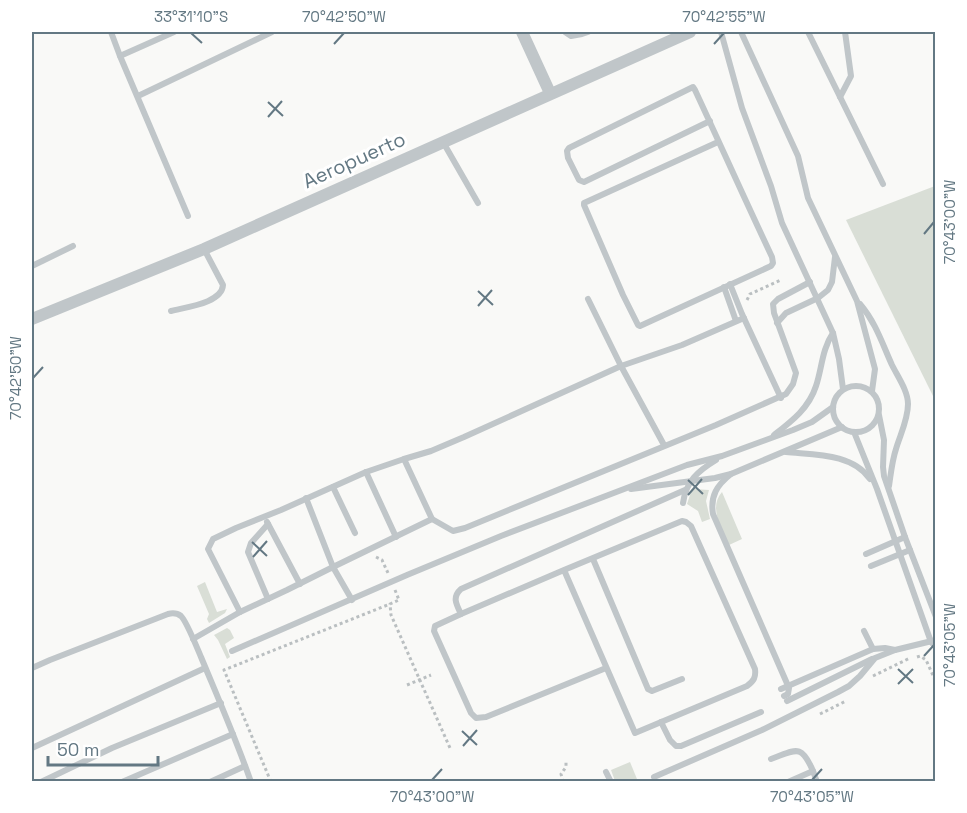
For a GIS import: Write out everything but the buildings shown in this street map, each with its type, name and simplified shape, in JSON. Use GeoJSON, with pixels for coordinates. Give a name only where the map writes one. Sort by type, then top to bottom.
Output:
{"type":"FeatureCollection","features":[{"type":"Feature","properties":{"kind":"street"},"geometry":{"type":"LineString","coordinates":[[522,32],[550,93]]}},
{"type":"Feature","properties":{"kind":"street","name":"Aeropuerto"},"geometry":{"type":"LineString","coordinates":[[32,319],[204,249],[690,32]]}},
{"type":"Feature","properties":{"kind":"lane"},"geometry":{"type":"LineString","coordinates":[[111,32],[188,216]]}},
{"type":"Feature","properties":{"kind":"lane"},"geometry":{"type":"LineString","coordinates":[[120,56],[174,32]]}},
{"type":"Feature","properties":{"kind":"lane"},"geometry":{"type":"LineString","coordinates":[[138,96],[272,32]]}},
{"type":"Feature","properties":{"kind":"lane"},"geometry":{"type":"LineString","coordinates":[[564,32],[571,36],[588,32]]}},
{"type":"Feature","properties":{"kind":"lane"},"geometry":{"type":"LineString","coordinates":[[722,32],[742,108],[782,223],[833,333],[843,389]]}},
{"type":"Feature","properties":{"kind":"lane"},"geometry":{"type":"LineString","coordinates":[[741,32],[792,141],[802,169],[808,198],[857,302],[875,369],[872,392]]}},
{"type":"Feature","properties":{"kind":"lane"},"geometry":{"type":"LineString","coordinates":[[808,32],[883,184]]}},
{"type":"Feature","properties":{"kind":"lane"},"geometry":{"type":"LineString","coordinates":[[840,97],[851,76],[845,32]]}},
{"type":"Feature","properties":{"kind":"lane"},"geometry":{"type":"LineString","coordinates":[[710,121],[584,182],[579,180],[567,151],[693,87],[710,121],[773,261],[771,266],[638,326],[584,204],[718,142]]}},
{"type":"Feature","properties":{"kind":"lane"},"geometry":{"type":"LineString","coordinates":[[443,141],[478,203]]}},
{"type":"Feature","properties":{"kind":"lane"},"geometry":{"type":"LineString","coordinates":[[32,266],[73,246]]}},
{"type":"Feature","properties":{"kind":"lane"},"geometry":{"type":"LineString","coordinates":[[171,311],[209,301],[218,297],[222,290],[223,285],[204,249]]}},
{"type":"Feature","properties":{"kind":"lane"},"geometry":{"type":"LineString","coordinates":[[777,323],[786,313],[818,298],[828,290],[832,282],[836,256]]}},
{"type":"Feature","properties":{"kind":"lane"},"geometry":{"type":"LineString","coordinates":[[404,459],[432,519],[453,531],[781,398],[793,384],[796,373],[772,308],[775,301],[810,282]]}},
{"type":"Feature","properties":{"kind":"lane"},"geometry":{"type":"LineString","coordinates":[[727,286],[741,310],[781,398]]}},
{"type":"Feature","properties":{"kind":"lane"},"geometry":{"type":"LineString","coordinates":[[727,286],[736,321]]}},
{"type":"Feature","properties":{"kind":"lane"},"geometry":{"type":"LineString","coordinates":[[588,299],[664,446]]}},
{"type":"Feature","properties":{"kind":"lane"},"geometry":{"type":"LineString","coordinates":[[857,302],[877,328],[908,402],[905,422],[892,463],[888,489]]}},
{"type":"Feature","properties":{"kind":"lane"},"geometry":{"type":"LineString","coordinates":[[240,612],[208,549],[213,539],[366,472],[431,451],[621,366],[682,345],[744,318]]}},
{"type":"Feature","properties":{"kind":"lane"},"geometry":{"type":"LineString","coordinates":[[769,439],[798,415],[811,398],[825,347],[833,333]]}},
{"type":"Feature","properties":{"kind":"lane"},"geometry":{"type":"LineString","coordinates":[[879,415],[872,426],[861,432],[854,432],[842,427],[835,418],[833,407],[843,389],[861,386],[875,395],[879,405],[884,440],[883,467],[888,489],[936,617]]}},
{"type":"Feature","properties":{"kind":"lane"},"geometry":{"type":"LineString","coordinates":[[232,651],[501,536],[687,465],[722,456],[793,430],[812,422],[833,407]]}},
{"type":"Feature","properties":{"kind":"lane"},"geometry":{"type":"LineString","coordinates":[[619,490],[732,474],[842,427]]}},
{"type":"Feature","properties":{"kind":"lane"},"geometry":{"type":"LineString","coordinates":[[732,474],[715,492],[711,502],[713,514],[789,688],[786,699],[895,650],[934,643],[854,432]]}},
{"type":"Feature","properties":{"kind":"lane"},"geometry":{"type":"LineString","coordinates":[[785,452],[843,460],[860,468],[877,489]]}},
{"type":"Feature","properties":{"kind":"lane"},"geometry":{"type":"LineString","coordinates":[[683,503],[690,481],[701,469],[722,456]]}},
{"type":"Feature","properties":{"kind":"lane"},"geometry":{"type":"LineString","coordinates":[[366,472],[396,537]]}},
{"type":"Feature","properties":{"kind":"lane"},"geometry":{"type":"LineString","coordinates":[[333,487],[355,533]]}},
{"type":"Feature","properties":{"kind":"lane"},"geometry":{"type":"LineString","coordinates":[[460,614],[455,598],[461,589],[686,490]]}},
{"type":"Feature","properties":{"kind":"lane"},"geometry":{"type":"LineString","coordinates":[[306,498],[333,567],[352,600]]}},
{"type":"Feature","properties":{"kind":"lane"},"geometry":{"type":"LineString","coordinates":[[264,516],[300,584]]}},
{"type":"Feature","properties":{"kind":"lane"},"geometry":{"type":"LineString","coordinates":[[193,639],[240,612],[432,519]]}},
{"type":"Feature","properties":{"kind":"lane"},"geometry":{"type":"LineString","coordinates":[[564,570],[634,733],[747,686],[754,680],[755,669],[691,526],[682,521],[593,559],[564,570],[460,614],[435,626],[434,631],[471,713],[476,718],[486,717],[606,668]]}},
{"type":"Feature","properties":{"kind":"lane"},"geometry":{"type":"LineString","coordinates":[[268,524],[251,543],[248,552],[268,599]]}},
{"type":"Feature","properties":{"kind":"lane"},"geometry":{"type":"LineString","coordinates":[[866,554],[905,537]]}},
{"type":"Feature","properties":{"kind":"lane"},"geometry":{"type":"LineString","coordinates":[[871,566],[910,550]]}},
{"type":"Feature","properties":{"kind":"lane"},"geometry":{"type":"LineString","coordinates":[[593,559],[648,689],[652,691],[682,679]]}},
{"type":"Feature","properties":{"kind":"lane"},"geometry":{"type":"LineString","coordinates":[[32,668],[171,613],[179,615],[193,639],[251,782]]}},
{"type":"Feature","properties":{"kind":"lane"},"geometry":{"type":"LineString","coordinates":[[864,631],[873,650]]}},
{"type":"Feature","properties":{"kind":"lane"},"geometry":{"type":"LineString","coordinates":[[781,689],[873,650],[885,648],[895,650]]}},
{"type":"Feature","properties":{"kind":"lane"},"geometry":{"type":"LineString","coordinates":[[654,777],[762,730],[843,689],[860,676],[875,658]]}},
{"type":"Feature","properties":{"kind":"lane"},"geometry":{"type":"LineString","coordinates":[[32,748],[205,668]]}},
{"type":"Feature","properties":{"kind":"lane"},"geometry":{"type":"LineString","coordinates":[[41,782],[112,748],[220,703]]}},
{"type":"Feature","properties":{"kind":"lane"},"geometry":{"type":"LineString","coordinates":[[661,722],[670,740],[676,746],[681,746],[761,712]]}},
{"type":"Feature","properties":{"kind":"lane"},"geometry":{"type":"LineString","coordinates":[[122,782],[233,734]]}},
{"type":"Feature","properties":{"kind":"lane"},"geometry":{"type":"LineString","coordinates":[[771,759],[798,752],[807,758],[817,782]]}},
{"type":"Feature","properties":{"kind":"lane"},"geometry":{"type":"LineString","coordinates":[[210,782],[245,766]]}},
{"type":"Feature","properties":{"kind":"lane"},"geometry":{"type":"LineString","coordinates":[[788,782],[813,771]]}},
{"type":"Feature","properties":{"kind":"lane"},"geometry":{"type":"LineString","coordinates":[[606,772],[611,782]]}},
{"type":"Feature","properties":{"kind":"path"},"geometry":{"type":"LineString","coordinates":[[741,310],[750,294],[781,280]]}},
{"type":"Feature","properties":{"kind":"path"},"geometry":{"type":"LineString","coordinates":[[271,782],[224,670],[399,600],[382,560],[363,552]]}},
{"type":"Feature","properties":{"kind":"path"},"geometry":{"type":"LineString","coordinates":[[390,604],[391,615],[450,748]]}},
{"type":"Feature","properties":{"kind":"path"},"geometry":{"type":"LineString","coordinates":[[407,685],[431,675]]}},
{"type":"Feature","properties":{"kind":"path"},"geometry":{"type":"LineString","coordinates":[[563,782],[561,774],[566,767],[566,761]]}},
{"type":"Feature","properties":{"kind":"shaded area"},"geometry":{"type":"Polygon","coordinates":[[[935,186],[935,400],[846,220],[935,186]]]}},
{"type":"Feature","properties":{"kind":"shaded area"},"geometry":{"type":"Polygon","coordinates":[[[694,489],[709,490],[706,501],[710,519],[702,522],[698,511],[687,504],[694,489]]]}},
{"type":"Feature","properties":{"kind":"shaded area"},"geometry":{"type":"Polygon","coordinates":[[[722,492],[742,539],[729,545],[716,511],[718,498],[722,492]]]}},
{"type":"Feature","properties":{"kind":"shaded area"},"geometry":{"type":"Polygon","coordinates":[[[205,582],[217,612],[227,609],[225,613],[209,623],[207,619],[209,614],[197,586],[205,582]]]}},
{"type":"Feature","properties":{"kind":"shaded area"},"geometry":{"type":"Polygon","coordinates":[[[227,628],[234,638],[225,644],[230,657],[227,659],[214,635],[227,628]]]}},
{"type":"Feature","properties":{"kind":"shaded area"},"geometry":{"type":"Polygon","coordinates":[[[630,762],[637,779],[615,781],[611,770],[630,762]]]}}]}
